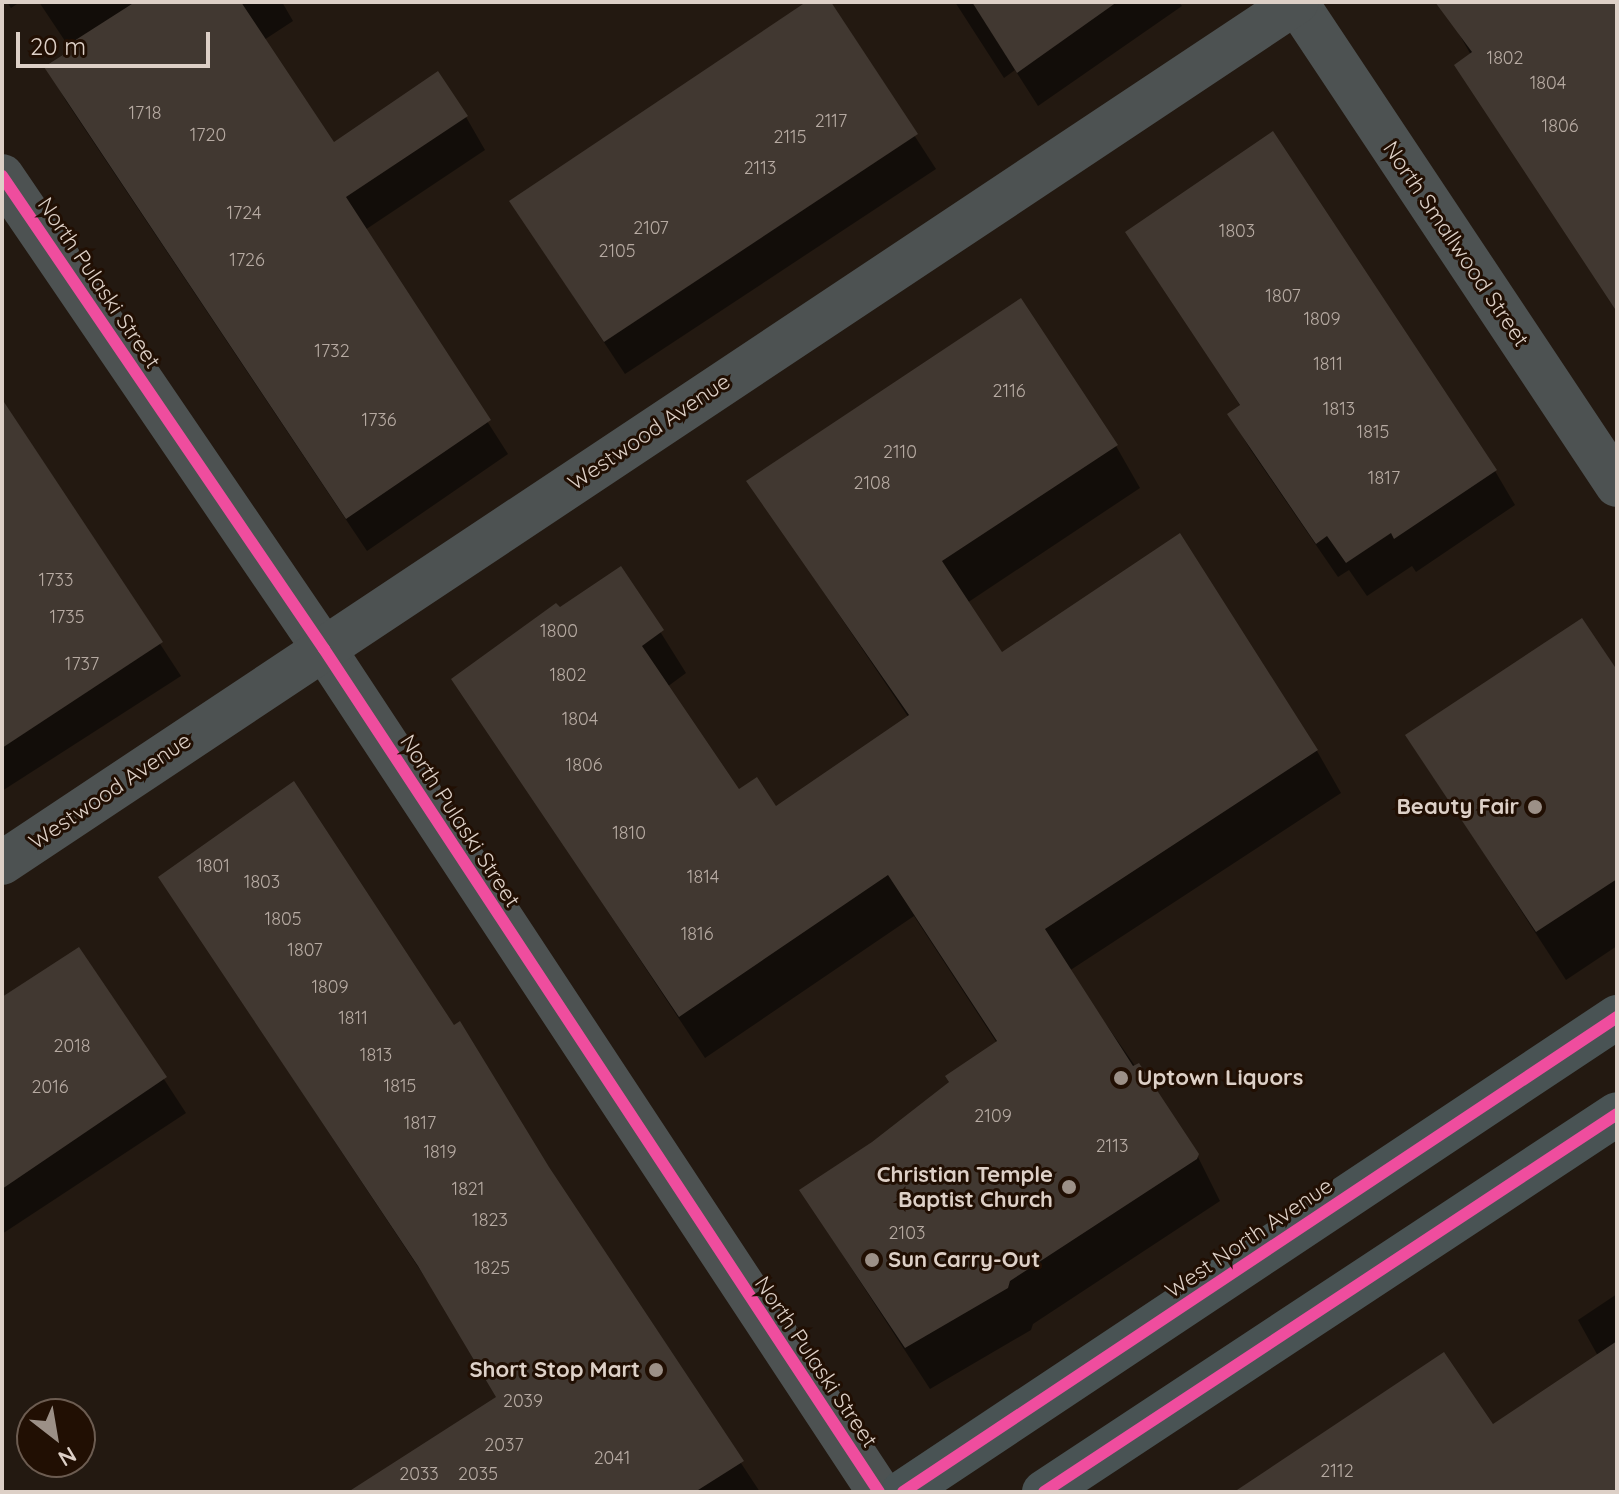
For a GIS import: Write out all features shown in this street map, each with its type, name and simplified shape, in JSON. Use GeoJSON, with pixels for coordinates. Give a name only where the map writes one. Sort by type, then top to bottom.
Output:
{"type":"FeatureCollection","features":[{"type":"Feature","properties":{"kind":"main road","name":"West North Avenue"},"geometry":{"type":"LineString","coordinates":[[903,1492],[1617,1017]]}},
{"type":"Feature","properties":{"kind":"main road"},"geometry":{"type":"LineString","coordinates":[[1044,1492],[1617,1114]]}},
{"type":"Feature","properties":{"kind":"street","name":"North Smallwood Street"},"geometry":{"type":"LineString","coordinates":[[1296,2],[1617,485]]}},
{"type":"Feature","properties":{"kind":"street","name":"Westwood Avenue"},"geometry":{"type":"LineString","coordinates":[[2,863],[1296,2]]}},
{"type":"Feature","properties":{"kind":"street","name":"North Pulaski Street"},"geometry":{"type":"LineString","coordinates":[[2,176],[324,649],[879,1492]]}},
{"type":"Feature","properties":{"kind":"building"},"geometry":{"type":"Polygon","coordinates":[[[135,2],[241,2],[334,142],[438,71],[468,116],[346,197],[491,420],[346,519],[44,67],[66,53],[63,48],[135,2]]]}},
{"type":"Feature","properties":{"kind":"building"},"geometry":{"type":"Polygon","coordinates":[[[806,2],[831,2],[918,134],[604,342],[509,201],[806,2]]]}},
{"type":"Feature","properties":{"kind":"building"},"geometry":{"type":"Polygon","coordinates":[[[972,2],[1117,2],[1017,73],[972,2]]]}},
{"type":"Feature","properties":{"kind":"building"},"geometry":{"type":"Polygon","coordinates":[[[1435,2],[1617,2],[1617,312],[1454,65],[1472,52],[1435,2]]]}},
{"type":"Feature","properties":{"kind":"building"},"geometry":{"type":"Polygon","coordinates":[[[1273,131],[1497,470],[1394,539],[1391,533],[1346,563],[1327,536],[1316,544],[1227,414],[1240,405],[1125,232],[1273,131]]]}},
{"type":"Feature","properties":{"kind":"building"},"geometry":{"type":"Polygon","coordinates":[[[1021,298],[1118,445],[942,561],[1002,652],[1180,533],[1318,750],[1045,929],[1133,1066],[1139,1063],[1199,1154],[1197,1159],[1010,1281],[1008,1288],[905,1348],[799,1190],[872,1142],[949,1082],[945,1076],[997,1041],[888,875],[679,1017],[451,679],[556,603],[560,607],[621,566],[664,630],[642,646],[739,789],[757,777],[776,806],[909,715],[746,481],[1021,298]]]}},
{"type":"Feature","properties":{"kind":"building"},"geometry":{"type":"Polygon","coordinates":[[[2,399],[163,642],[2,748],[2,399]]]}},
{"type":"Feature","properties":{"kind":"building","name":"Beauty Fair"},"geometry":{"type":"Polygon","coordinates":[[[1582,618],[1617,670],[1617,879],[1536,932],[1405,735],[1582,618]]]}},
{"type":"Feature","properties":{"kind":"building"},"geometry":{"type":"Polygon","coordinates":[[[294,781],[454,1025],[460,1021],[549,1167],[744,1461],[695,1492],[348,1492],[496,1397],[418,1266],[158,877],[294,781]]]}},
{"type":"Feature","properties":{"kind":"building"},"geometry":{"type":"Polygon","coordinates":[[[79,947],[167,1077],[2,1189],[2,997],[79,947]]]}},
{"type":"Feature","properties":{"kind":"building"},"geometry":{"type":"Polygon","coordinates":[[[1617,1341],[1617,1492],[1234,1492],[1444,1352],[1493,1424],[1617,1341]]]}},
{"type":"Feature","properties":{"kind":"cycle path"},"geometry":{"type":"LineString","coordinates":[[2,176],[324,649],[879,1492]]}},
{"type":"Feature","properties":{"kind":"cycle path"},"geometry":{"type":"LineString","coordinates":[[903,1492],[1617,1017]]}},
{"type":"Feature","properties":{"kind":"cycle path"},"geometry":{"type":"LineString","coordinates":[[1044,1492],[1617,1114]]}},
{"type":"Feature","properties":{"kind":"place","name":"Beauty Fair"},"geometry":{"type":"Point","coordinates":[1535,807]}},
{"type":"Feature","properties":{"kind":"place","name":"Uptown Liquors"},"geometry":{"type":"Point","coordinates":[1121,1078]}},
{"type":"Feature","properties":{"kind":"place","name":"Christian Temple Baptist Church"},"geometry":{"type":"Point","coordinates":[1069,1187]}},
{"type":"Feature","properties":{"kind":"place","name":"Sun Carry-Out"},"geometry":{"type":"Point","coordinates":[872,1260]}},
{"type":"Feature","properties":{"kind":"place","name":"Short Stop Mart"},"geometry":{"type":"Point","coordinates":[656,1370]}}]}
